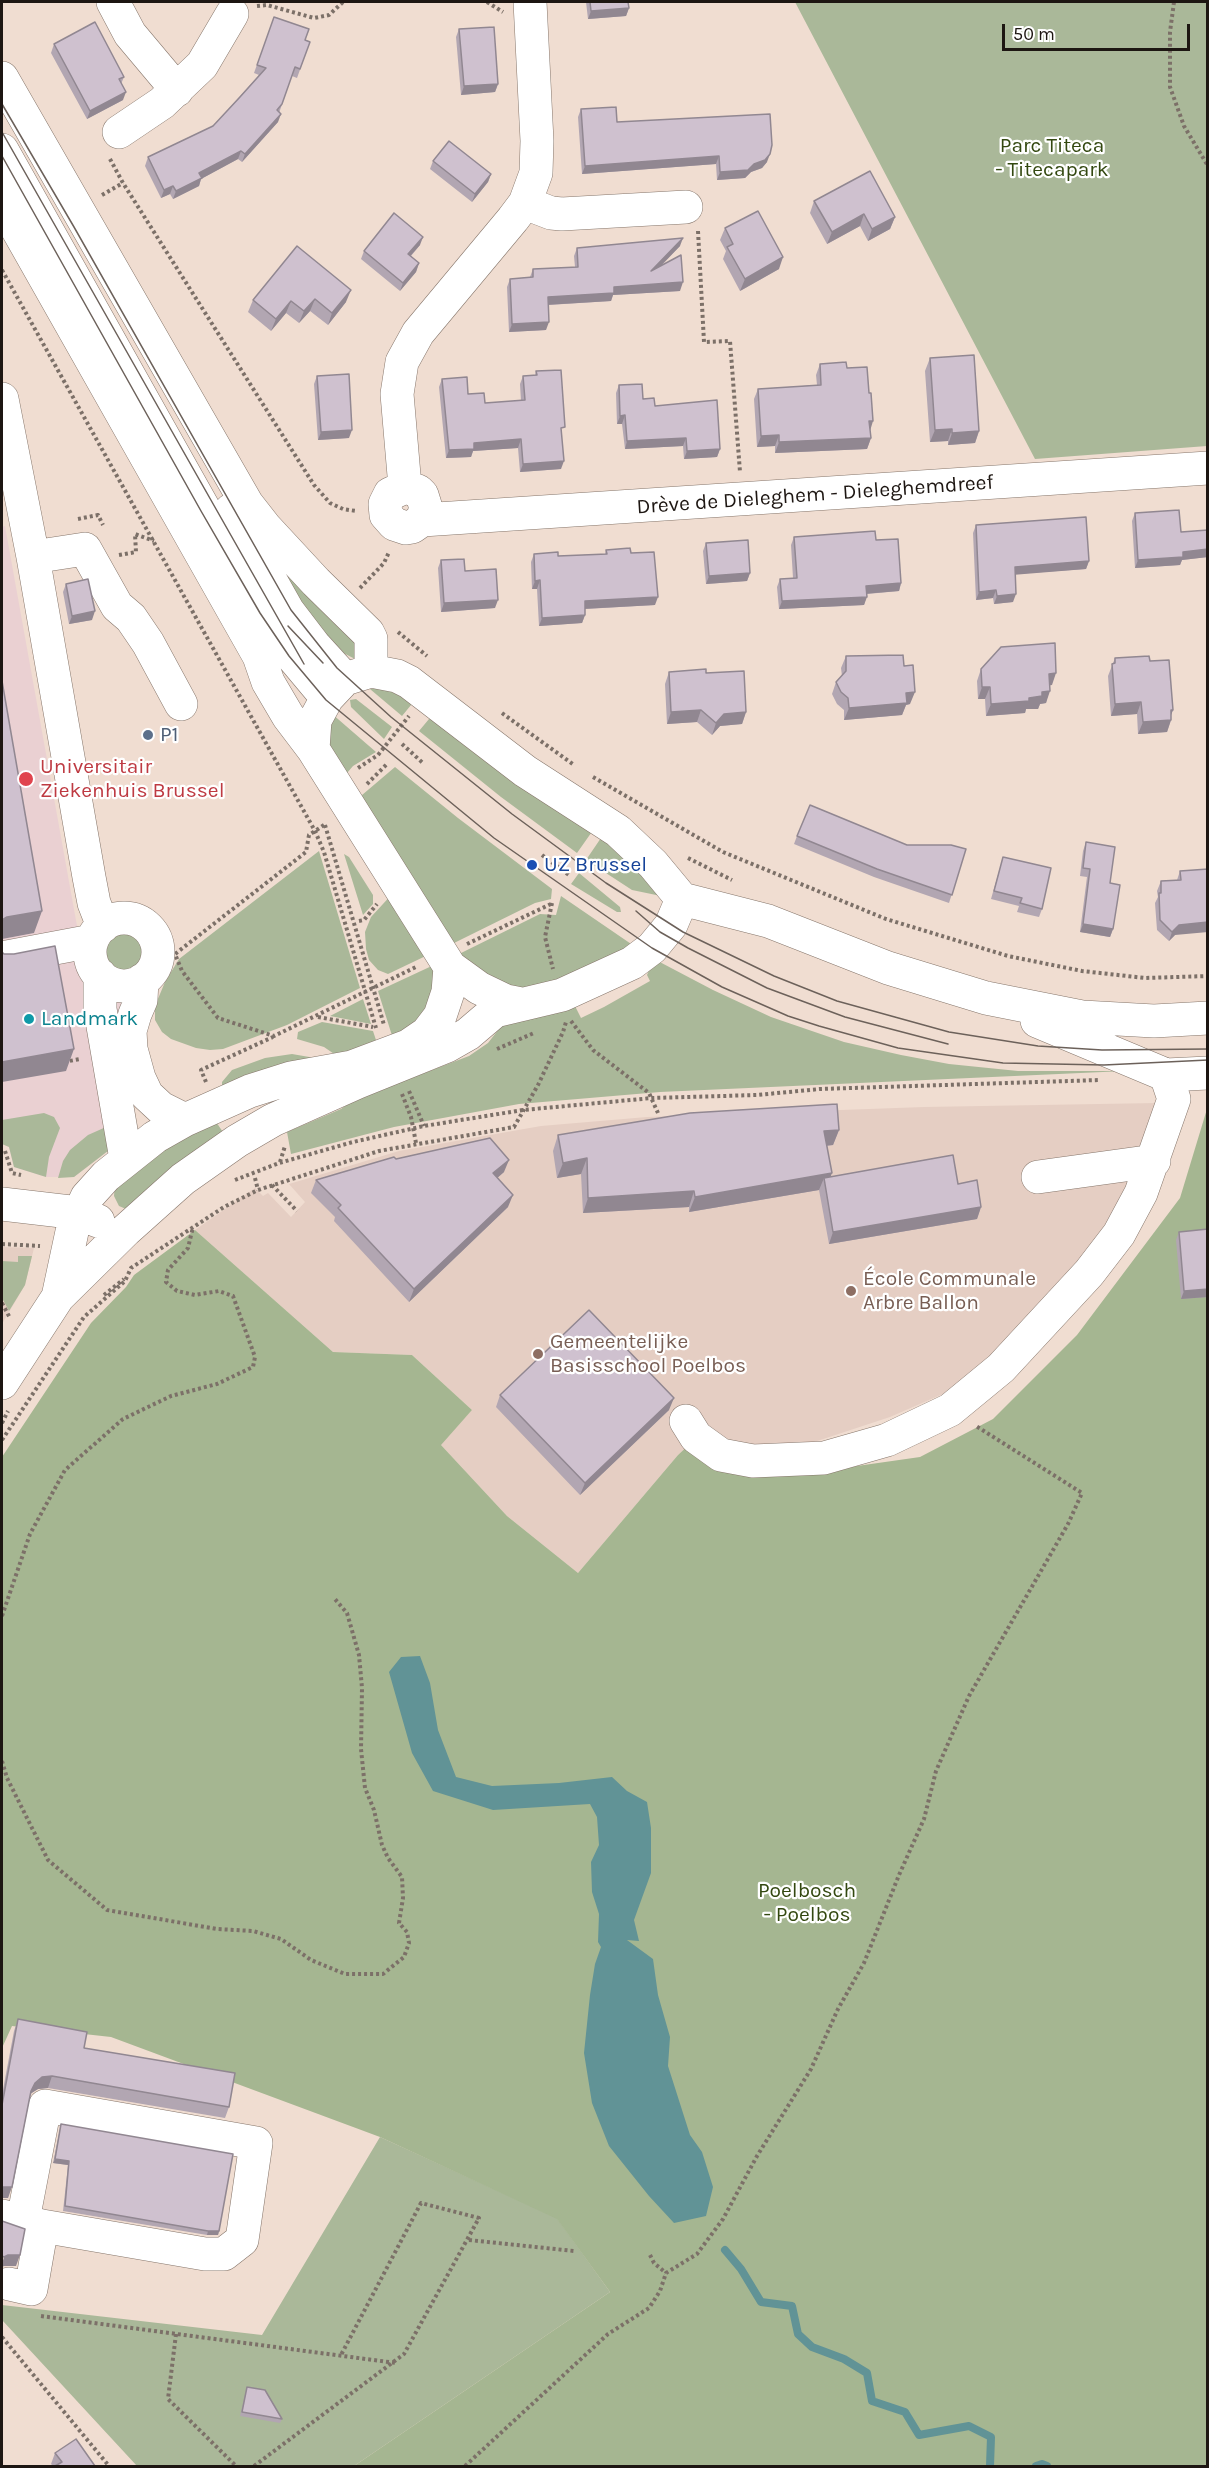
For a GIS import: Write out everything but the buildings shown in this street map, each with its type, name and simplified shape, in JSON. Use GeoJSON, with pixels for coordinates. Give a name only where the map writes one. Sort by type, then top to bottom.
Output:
{"type":"FeatureCollection","features":[{"type":"Feature","properties":{"kind":"street"},"geometry":{"type":"LineString","coordinates":[[113,2],[130,34],[177,90]]}},
{"type":"Feature","properties":{"kind":"street"},"geometry":{"type":"LineString","coordinates":[[403,508],[397,394],[402,362],[418,333],[525,203],[536,173],[537,157],[518,8]]}},
{"type":"Feature","properties":{"kind":"street"},"geometry":{"type":"LineString","coordinates":[[118,132],[177,90],[211,53],[232,14]]}},
{"type":"Feature","properties":{"kind":"street"},"geometry":{"type":"LineString","coordinates":[[2,78],[247,504],[309,575],[368,633],[371,639],[315,720],[313,749]]}},
{"type":"Feature","properties":{"kind":"street"},"geometry":{"type":"LineString","coordinates":[[2,111],[72,228],[288,611],[339,683]]}},
{"type":"Feature","properties":{"kind":"street"},"geometry":{"type":"LineString","coordinates":[[2,150],[262,612],[291,655],[339,683]]}},
{"type":"Feature","properties":{"kind":"street"},"geometry":{"type":"LineString","coordinates":[[2,202],[258,656],[268,682],[288,716],[313,749],[349,787],[446,961],[486,992],[506,1001],[530,1017]]}},
{"type":"Feature","properties":{"kind":"street"},"geometry":{"type":"LineString","coordinates":[[525,203],[552,213],[562,214],[686,207]]}},
{"type":"Feature","properties":{"kind":"street"},"geometry":{"type":"LineString","coordinates":[[2,399],[33,557],[94,903],[98,934],[92,959],[100,975],[100,1010],[126,1159]]}},
{"type":"Feature","properties":{"kind":"street","name":"Drève de Dieleghem - Dieleghemdreef"},"geometry":{"type":"LineString","coordinates":[[403,508],[742,500],[1208,468]]}},
{"type":"Feature","properties":{"kind":"street"},"geometry":{"type":"LineString","coordinates":[[33,557],[85,549],[117,606],[131,618],[148,643],[181,704]]}},
{"type":"Feature","properties":{"kind":"street"},"geometry":{"type":"LineString","coordinates":[[258,656],[273,666],[339,683],[397,676],[426,695],[525,771],[618,831],[653,864],[682,899],[768,921],[888,968],[986,998],[1082,1017],[1154,1021],[1208,1018]]}},
{"type":"Feature","properties":{"kind":"street"},"geometry":{"type":"LineString","coordinates":[[2,1383],[58,1296],[183,1179],[237,1141],[299,1107],[397,1069],[458,1040],[495,1011],[530,1017],[578,989],[644,956],[671,925],[682,899]]}},
{"type":"Feature","properties":{"kind":"street"},"geometry":{"type":"LineString","coordinates":[[2,958],[98,934],[111,921],[129,918],[146,925],[152,932],[158,949],[155,967],[142,980],[125,986],[116,985],[100,975]]}},
{"type":"Feature","properties":{"kind":"street"},"geometry":{"type":"LineString","coordinates":[[397,1069],[414,1043],[434,1024],[448,992],[446,961]]}},
{"type":"Feature","properties":{"kind":"street"},"geometry":{"type":"LineString","coordinates":[[142,980],[141,1000],[130,1031],[131,1049],[139,1078],[147,1095],[161,1108],[185,1120]]}},
{"type":"Feature","properties":{"kind":"street"},"geometry":{"type":"LineString","coordinates":[[986,998],[1102,1050],[1166,1075],[1208,1073]]}},
{"type":"Feature","properties":{"kind":"street"},"geometry":{"type":"LineString","coordinates":[[58,1296],[69,1240],[87,1197],[98,1183],[155,1137],[185,1120],[270,1084],[352,1067],[397,1069]]}},
{"type":"Feature","properties":{"kind":"street"},"geometry":{"type":"LineString","coordinates":[[686,1421],[696,1437],[721,1455],[753,1461],[825,1458],[887,1440],[950,1410],[1001,1368],[1089,1273],[1119,1234],[1141,1193],[1174,1099],[1166,1075]]}},
{"type":"Feature","properties":{"kind":"street"},"geometry":{"type":"LineString","coordinates":[[1038,1177],[1154,1161]]}},
{"type":"Feature","properties":{"kind":"street"},"geometry":{"type":"LineString","coordinates":[[2,1204],[79,1214],[126,1230]]}},
{"type":"Feature","properties":{"kind":"street"},"geometry":{"type":"LineString","coordinates":[[9,2284],[31,2289],[22,2221],[45,2106],[256,2143],[242,2240],[224,2254],[206,2254],[22,2221]]}},
{"type":"Feature","properties":{"kind":"path"},"geometry":{"type":"LineString","coordinates":[[232,14],[235,9],[267,5],[307,17],[321,18],[344,2]]}},
{"type":"Feature","properties":{"kind":"path"},"geometry":{"type":"LineString","coordinates":[[487,2],[518,8]]}},
{"type":"Feature","properties":{"kind":"path"},"geometry":{"type":"LineString","coordinates":[[1174,2],[1170,32],[1170,87],[1184,126],[1208,166]]}},
{"type":"Feature","properties":{"kind":"path"},"geometry":{"type":"LineString","coordinates":[[118,132],[101,142],[123,183],[321,495],[330,503],[352,512],[377,506],[403,508],[384,563],[355,593]]}},
{"type":"Feature","properties":{"kind":"path"},"geometry":{"type":"LineString","coordinates":[[96,198],[123,183]]}},
{"type":"Feature","properties":{"kind":"path"},"geometry":{"type":"LineString","coordinates":[[686,207],[697,206],[704,342],[730,341],[742,500]]}},
{"type":"Feature","properties":{"kind":"path"},"geometry":{"type":"LineString","coordinates":[[2,270],[315,831],[324,852],[364,992],[424,1126]]}},
{"type":"Feature","properties":{"kind":"path"},"geometry":{"type":"LineString","coordinates":[[102,523],[106,531]]}},
{"type":"Feature","properties":{"kind":"path"},"geometry":{"type":"LineString","coordinates":[[114,547],[119,555],[136,552],[135,534],[155,542]]}},
{"type":"Feature","properties":{"kind":"path"},"geometry":{"type":"LineString","coordinates":[[155,542],[162,538]]}},
{"type":"Feature","properties":{"kind":"path"},"geometry":{"type":"LineString","coordinates":[[390,625],[432,661]]}},
{"type":"Feature","properties":{"kind":"path"},"geometry":{"type":"LineString","coordinates":[[349,787],[356,769],[378,755],[426,695]]}},
{"type":"Feature","properties":{"kind":"path"},"geometry":{"type":"LineString","coordinates":[[499,712],[574,766]]}},
{"type":"Feature","properties":{"kind":"path"},"geometry":{"type":"LineString","coordinates":[[402,744],[424,764]]}},
{"type":"Feature","properties":{"kind":"path"},"geometry":{"type":"LineString","coordinates":[[388,763],[320,802],[414,1128],[416,1143]]}},
{"type":"Feature","properties":{"kind":"path"},"geometry":{"type":"LineString","coordinates":[[584,772],[723,852],[886,919],[1008,956],[1082,971],[1145,978],[1208,976]]}},
{"type":"Feature","properties":{"kind":"path"},"geometry":{"type":"LineString","coordinates":[[274,1036],[218,1018],[182,971],[175,954],[306,852],[309,835],[330,822]]}},
{"type":"Feature","properties":{"kind":"path"},"geometry":{"type":"LineString","coordinates":[[679,853],[739,884]]}},
{"type":"Feature","properties":{"kind":"path"},"geometry":{"type":"LineString","coordinates":[[542,855],[569,874]]}},
{"type":"Feature","properties":{"kind":"path"},"geometry":{"type":"LineString","coordinates":[[359,921],[364,920],[377,907],[379,898]]}},
{"type":"Feature","properties":{"kind":"path"},"geometry":{"type":"LineString","coordinates":[[209,1089],[201,1070],[317,1017],[373,987],[446,961],[553,903],[545,937],[554,972]]}},
{"type":"Feature","properties":{"kind":"path"},"geometry":{"type":"LineString","coordinates":[[558,1021],[567,1016]]}},
{"type":"Feature","properties":{"kind":"path"},"geometry":{"type":"LineString","coordinates":[[567,1016],[593,1050],[652,1098],[658,1113]]}},
{"type":"Feature","properties":{"kind":"path"},"geometry":{"type":"LineString","coordinates":[[2,1440],[84,1317],[125,1281],[132,1268],[193,1226],[258,1190],[379,1151],[514,1126],[558,1043],[567,1016]]}},
{"type":"Feature","properties":{"kind":"path"},"geometry":{"type":"LineString","coordinates":[[317,1017],[397,1069]]}},
{"type":"Feature","properties":{"kind":"path"},"geometry":{"type":"LineString","coordinates":[[495,1050],[530,1017]]}},
{"type":"Feature","properties":{"kind":"path"},"geometry":{"type":"LineString","coordinates":[[253,1172],[353,1142],[424,1126],[523,1110],[652,1098],[757,1095],[820,1089],[1102,1080]]}},
{"type":"Feature","properties":{"kind":"path"},"geometry":{"type":"LineString","coordinates":[[5,1151],[12,1173],[32,1178]]}},
{"type":"Feature","properties":{"kind":"path"},"geometry":{"type":"LineString","coordinates":[[255,1178],[258,1190]]}},
{"type":"Feature","properties":{"kind":"path"},"geometry":{"type":"LineString","coordinates":[[272,1185],[297,1211]]}},
{"type":"Feature","properties":{"kind":"path"},"geometry":{"type":"LineString","coordinates":[[2,1616],[30,1534],[65,1470],[123,1419],[171,1396],[218,1384],[254,1367],[255,1357],[233,1296],[219,1291],[195,1295],[177,1291],[166,1282],[168,1270],[188,1248],[193,1226]]}},
{"type":"Feature","properties":{"kind":"path"},"geometry":{"type":"LineString","coordinates":[[37,1256],[42,1234]]}},
{"type":"Feature","properties":{"kind":"path"},"geometry":{"type":"LineString","coordinates":[[2,1244],[41,1246]]}},
{"type":"Feature","properties":{"kind":"path"},"geometry":{"type":"LineString","coordinates":[[2,1303],[11,1319],[15,1311]]}},
{"type":"Feature","properties":{"kind":"path"},"geometry":{"type":"LineString","coordinates":[[465,2466],[608,2334],[650,2308],[660,2291],[666,2273],[698,2254],[723,2219],[757,2157],[811,2069],[838,2010],[864,1963],[898,1875],[924,1819],[936,1771],[969,1696],[1068,1524],[1082,1493],[950,1410]]}},
{"type":"Feature","properties":{"kind":"path"},"geometry":{"type":"LineString","coordinates":[[2,1761],[7,1778],[48,1860],[107,1910],[217,1929],[253,1931],[281,1939],[311,1960],[345,1974],[383,1974],[404,1956],[409,1943],[407,1932],[399,1923],[403,1898],[402,1876],[388,1858],[382,1845],[374,1810],[365,1788],[361,1749],[362,1688],[359,1655],[347,1613],[334,1598]]}},
{"type":"Feature","properties":{"kind":"path"},"geometry":{"type":"LineString","coordinates":[[254,2466],[404,2354],[469,2240],[479,2218],[421,2204],[341,2355]]}},
{"type":"Feature","properties":{"kind":"path"},"geometry":{"type":"LineString","coordinates":[[469,2240],[574,2251]]}},
{"type":"Feature","properties":{"kind":"path"},"geometry":{"type":"LineString","coordinates":[[650,2255],[666,2273]]}},
{"type":"Feature","properties":{"kind":"path"},"geometry":{"type":"LineString","coordinates":[[36,2315],[396,2362]]}},
{"type":"Feature","properties":{"kind":"path"},"geometry":{"type":"LineString","coordinates":[[176,2334],[168,2399],[236,2466]]}},
{"type":"Feature","properties":{"kind":"path"},"geometry":{"type":"LineString","coordinates":[[2,2337],[109,2466]]}},
{"type":"Feature","properties":{"kind":"shaded area","name":"Universitair Ziekenhuis Brussel"},"geometry":{"type":"Polygon","coordinates":[[[5,526],[77,926],[78,954],[83,969],[95,982],[132,996],[117,1144],[74,1177],[46,1177],[14,1167],[9,1147],[2,1144],[2,527],[5,526]]]}},
{"type":"Feature","properties":{"kind":"shaded area"},"geometry":{"type":"Polygon","coordinates":[[[1157,1103],[1117,1214],[1087,1262],[961,1386],[890,1417],[799,1447],[745,1450],[706,1429],[678,1455],[578,1573],[507,1516],[440,1444],[472,1410],[412,1355],[333,1352],[195,1230],[255,1188],[263,1196],[268,1193],[291,1217],[305,1202],[289,1184],[399,1151],[541,1126],[647,1117],[924,1107],[1157,1103]]]}},
{"type":"Feature","properties":{"kind":"shaded area"},"geometry":{"type":"Polygon","coordinates":[[[2,1247],[34,1248],[25,1285],[2,1324],[2,1247]]]}},
{"type":"Feature","properties":{"kind":"green space","name":"Parc Titeca - Titecapark"},"geometry":{"type":"Polygon","coordinates":[[[795,2],[1207,2],[1207,446],[1035,459],[795,2]]]}},
{"type":"Feature","properties":{"kind":"green space"},"geometry":{"type":"Polygon","coordinates":[[[241,505],[361,635],[355,659],[328,645],[241,505]]]}},
{"type":"Feature","properties":{"kind":"green space"},"geometry":{"type":"Polygon","coordinates":[[[364,684],[416,699],[402,716],[364,684]]]}},
{"type":"Feature","properties":{"kind":"green space"},"geometry":{"type":"Polygon","coordinates":[[[356,699],[392,727],[384,739],[351,707],[350,700],[356,699]]]}},
{"type":"Feature","properties":{"kind":"green space"},"geometry":{"type":"Polygon","coordinates":[[[331,713],[376,752],[353,766],[341,780],[327,745],[331,713]]]}},
{"type":"Feature","properties":{"kind":"green space"},"geometry":{"type":"Polygon","coordinates":[[[434,713],[596,826],[577,853],[501,797],[419,731],[434,713]]]}},
{"type":"Feature","properties":{"kind":"green space"},"geometry":{"type":"Polygon","coordinates":[[[395,767],[552,889],[551,899],[535,903],[450,945],[355,801],[395,767]]]}},
{"type":"Feature","properties":{"kind":"green space"},"geometry":{"type":"Polygon","coordinates":[[[605,832],[661,896],[632,890],[586,860],[605,832]]]}},
{"type":"Feature","properties":{"kind":"green space"},"geometry":{"type":"Polygon","coordinates":[[[319,851],[360,988],[287,1025],[223,1049],[196,1048],[171,1039],[162,1032],[155,1020],[155,1006],[165,982],[179,959],[319,851]]]}},
{"type":"Feature","properties":{"kind":"green space"},"geometry":{"type":"Polygon","coordinates":[[[344,854],[349,857],[373,895],[373,904],[363,915],[344,854]]]}},
{"type":"Feature","properties":{"kind":"green space"},"geometry":{"type":"Polygon","coordinates":[[[579,873],[620,907],[621,912],[617,912],[571,884],[579,873]]]}},
{"type":"Feature","properties":{"kind":"green space"},"geometry":{"type":"Polygon","coordinates":[[[394,892],[432,953],[388,974],[378,970],[369,960],[365,932],[371,917],[394,892]]]}},
{"type":"Feature","properties":{"kind":"green space"},"geometry":{"type":"Polygon","coordinates":[[[561,896],[637,948],[533,991],[507,987],[457,955],[540,914],[556,915],[561,896]]]}},
{"type":"Feature","properties":{"kind":"green space"},"geometry":{"type":"Polygon","coordinates":[[[124,929],[133,930],[140,935],[145,942],[145,960],[140,967],[133,972],[124,973],[115,972],[108,967],[103,960],[102,951],[103,942],[108,935],[115,930],[124,929]]]}},
{"type":"Feature","properties":{"kind":"green space"},"geometry":{"type":"Polygon","coordinates":[[[654,959],[771,1017],[844,1042],[949,1064],[1018,1071],[1125,1071],[660,1092],[519,1104],[394,1127],[291,1154],[287,1132],[341,1109],[353,1100],[469,1056],[488,1043],[502,1025],[573,1002],[581,1018],[650,981],[647,975],[654,959]]]}},
{"type":"Feature","properties":{"kind":"green space"},"geometry":{"type":"Polygon","coordinates":[[[436,964],[437,971],[423,1022],[394,1042],[378,991],[436,964]]]}},
{"type":"Feature","properties":{"kind":"green space"},"geometry":{"type":"Polygon","coordinates":[[[363,999],[371,1024],[330,1016],[363,999]]]}},
{"type":"Feature","properties":{"kind":"green space"},"geometry":{"type":"Polygon","coordinates":[[[322,1022],[373,1031],[379,1049],[343,1060],[324,1047],[297,1039],[298,1032],[322,1022]]]}},
{"type":"Feature","properties":{"kind":"green space"},"geometry":{"type":"Polygon","coordinates":[[[292,1054],[315,1058],[222,1094],[222,1082],[232,1070],[265,1058],[292,1054]]]}},
{"type":"Feature","properties":{"kind":"green space","name":"Poelbosch - Poelbos"},"geometry":{"type":"Polygon","coordinates":[[[1207,1109],[1207,2466],[354,2466],[610,2292],[557,2219],[380,2137],[111,2037],[12,2026],[2,2048],[2,1457],[91,1323],[126,1287],[134,1275],[195,1230],[333,1352],[412,1355],[472,1410],[441,1445],[507,1516],[578,1573],[678,1455],[706,1429],[726,1447],[822,1471],[920,1457],[993,1419],[1077,1335],[1180,1198],[1207,1109]]]}},
{"type":"Feature","properties":{"kind":"green space"},"geometry":{"type":"Polygon","coordinates":[[[44,1113],[54,1117],[60,1128],[49,1157],[46,1177],[14,1167],[9,1147],[2,1144],[2,1120],[44,1113]]]}},
{"type":"Feature","properties":{"kind":"green space"},"geometry":{"type":"Polygon","coordinates":[[[212,1116],[227,1138],[126,1209],[119,1206],[114,1196],[115,1183],[212,1116]]]}},
{"type":"Feature","properties":{"kind":"green space"},"geometry":{"type":"Polygon","coordinates":[[[106,1127],[117,1144],[74,1177],[58,1178],[63,1161],[70,1150],[88,1135],[106,1127]]]}},
{"type":"Feature","properties":{"kind":"green space"},"geometry":{"type":"Polygon","coordinates":[[[18,1256],[32,1256],[25,1285],[9,1311],[2,1298],[2,1261],[18,1262],[18,1256]]]}},
{"type":"Feature","properties":{"kind":"green space"},"geometry":{"type":"Polygon","coordinates":[[[380,2137],[557,2218],[610,2292],[354,2466],[137,2466],[2,2320],[2,2305],[262,2335],[380,2137]]]}},
{"type":"Feature","properties":{"kind":"water"},"geometry":{"type":"Polygon","coordinates":[[[420,1656],[430,1683],[438,1730],[456,1777],[492,1786],[559,1783],[612,1777],[627,1791],[647,1802],[651,1828],[651,1873],[634,1920],[639,1941],[627,1940],[653,1959],[658,1995],[670,2037],[668,2066],[690,2135],[702,2152],[713,2187],[706,2216],[674,2223],[609,2146],[592,2103],[584,2053],[590,1995],[595,1964],[601,1947],[598,1942],[599,1914],[592,1892],[591,1862],[599,1845],[597,1817],[590,1804],[493,1810],[433,1791],[412,1753],[389,1672],[401,1657],[420,1656]]]}},
{"type":"Feature","properties":{"kind":"waterway"},"geometry":{"type":"LineString","coordinates":[[725,2250],[741,2269],[761,2302],[792,2306],[798,2334],[812,2347],[844,2359],[867,2373],[872,2401],[905,2412],[919,2435],[969,2426],[991,2437],[990,2466]]}},
{"type":"Feature","properties":{"kind":"waterway"},"geometry":{"type":"LineString","coordinates":[[1036,2466],[1042,2464],[1047,2466]]}},
{"type":"Feature","properties":{"kind":"tram line"},"geometry":{"type":"LineString","coordinates":[[2,104],[291,610],[337,668],[391,717],[512,814],[606,883],[683,932],[774,976],[837,1001],[949,1032],[1038,1046],[1102,1050],[1208,1049]]}},
{"type":"Feature","properties":{"kind":"tram line"},"geometry":{"type":"LineString","coordinates":[[2,132],[304,664]]}},
{"type":"Feature","properties":{"kind":"tram line"},"geometry":{"type":"LineString","coordinates":[[2,156],[201,511],[260,613],[289,656],[326,700],[494,838],[652,948],[722,987],[788,1016],[819,1026],[898,1048],[1003,1063],[1104,1065],[1208,1060]]}},
{"type":"Feature","properties":{"kind":"tram line"},"geometry":{"type":"LineString","coordinates":[[288,626],[323,663]]}},
{"type":"Feature","properties":{"kind":"tram line"},"geometry":{"type":"LineString","coordinates":[[636,911],[660,932],[767,988],[845,1017],[948,1044]]}},
{"type":"Feature","properties":{"kind":"place","name":"P1"},"geometry":{"type":"Point","coordinates":[148,735]}},
{"type":"Feature","properties":{"kind":"place","name":"Universitair Ziekenhuis Brussel"},"geometry":{"type":"Point","coordinates":[26,779]}},
{"type":"Feature","properties":{"kind":"place","name":"UZ Brussel"},"geometry":{"type":"Point","coordinates":[532,865]}},
{"type":"Feature","properties":{"kind":"place","name":"Landmark"},"geometry":{"type":"Point","coordinates":[29,1019]}},
{"type":"Feature","properties":{"kind":"place","name":"École Communale Arbre Ballon"},"geometry":{"type":"Point","coordinates":[851,1291]}},
{"type":"Feature","properties":{"kind":"place","name":"Gemeentelijke Basisschool Poelbos"},"geometry":{"type":"Point","coordinates":[538,1354]}}]}
